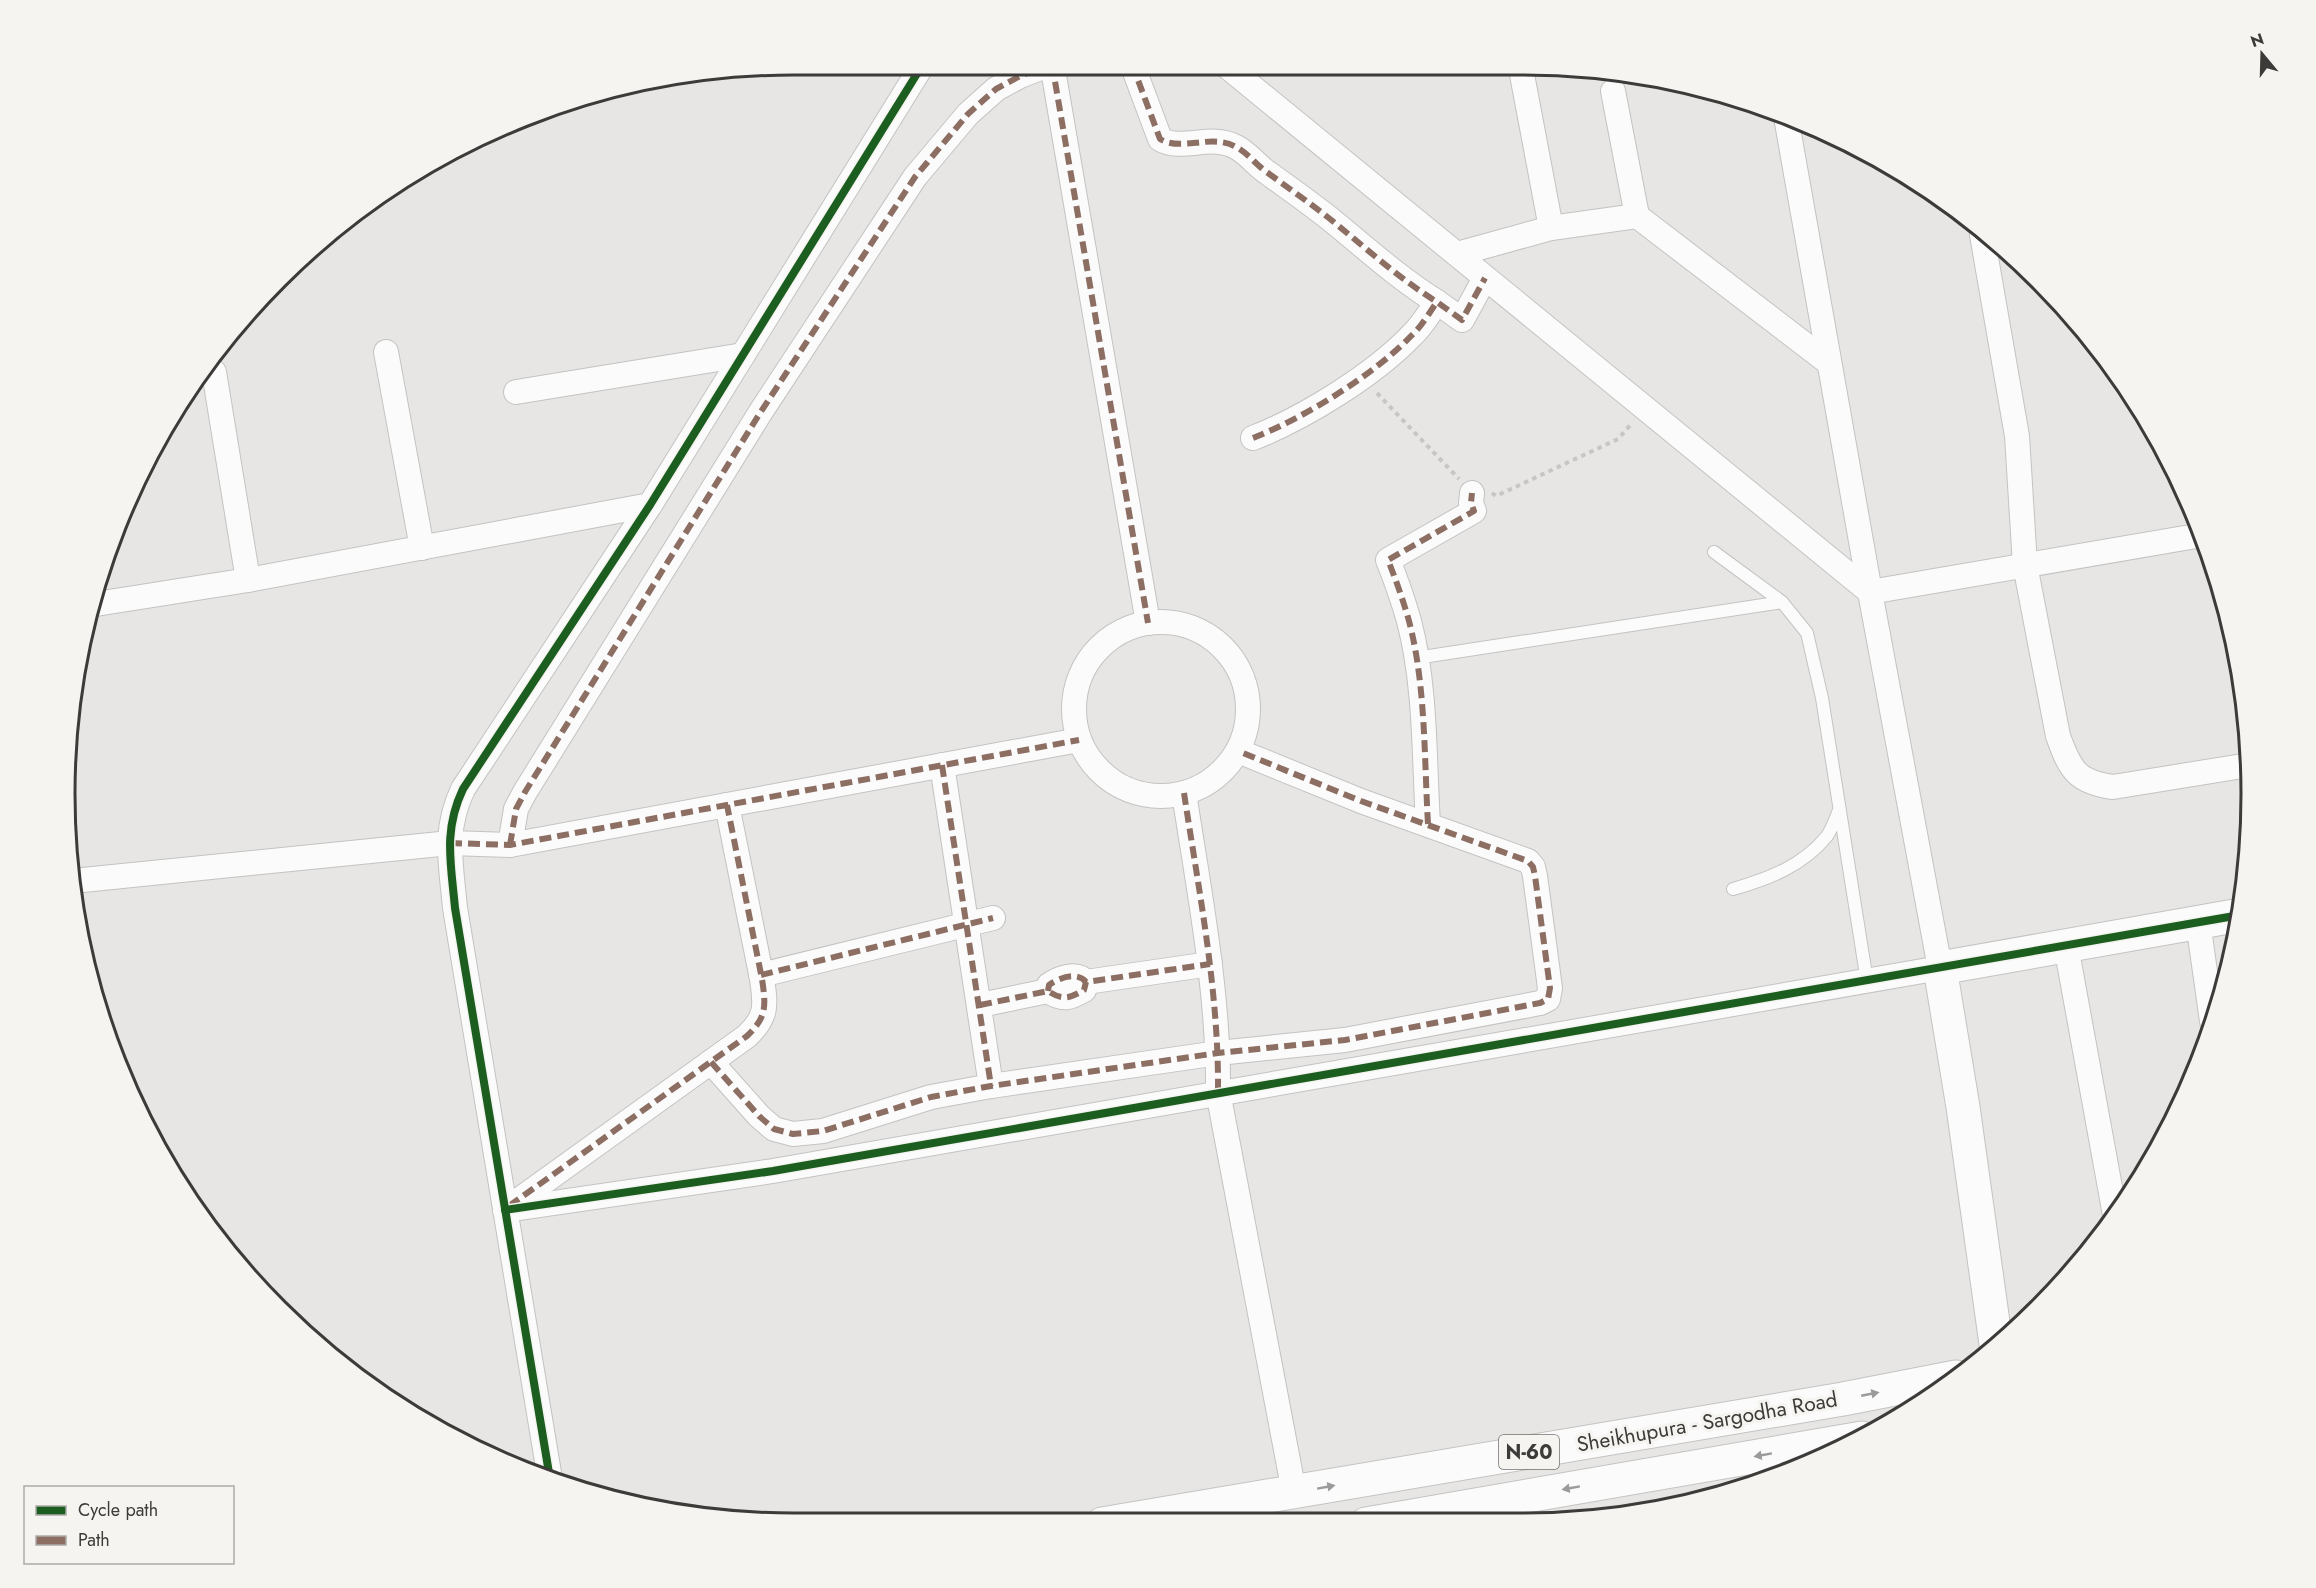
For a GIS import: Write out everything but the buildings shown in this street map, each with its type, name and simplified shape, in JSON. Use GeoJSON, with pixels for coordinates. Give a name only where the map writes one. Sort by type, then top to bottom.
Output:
{"type":"FeatureCollection","features":[{"type":"Feature","properties":{"kind":"main road"},"geometry":{"type":"LineString","coordinates":[[1995,1336],[1963,1107],[1940,968],[2230,917]]}},
{"type":"Feature","properties":{"kind":"main road","name":"Sheikhupura - Sargodha Road"},"geometry":{"type":"LineString","coordinates":[[1168,1513],[1937,1380]]}},
{"type":"Feature","properties":{"kind":"main road","name":"Sheikhupura - Sargodha Road"},"geometry":{"type":"LineString","coordinates":[[1427,1513],[1824,1446]]}},
{"type":"Feature","properties":{"kind":"main road"},"geometry":{"type":"LineString","coordinates":[[1448,1466],[1455,1508]]}},
{"type":"Feature","properties":{"kind":"street"},"geometry":{"type":"LineString","coordinates":[[548,1469],[455,908],[450,843],[452,818],[463,789],[650,505],[916,75]]}},
{"type":"Feature","properties":{"kind":"street"},"geometry":{"type":"LineString","coordinates":[[510,845],[516,809],[525,792],[760,413],[915,177],[968,114],[996,89],[1023,75]]}},
{"type":"Feature","properties":{"kind":"street"},"geometry":{"type":"LineString","coordinates":[[1053,75],[1148,623]]}},
{"type":"Feature","properties":{"kind":"street"},"geometry":{"type":"LineString","coordinates":[[1136,75],[1160,139],[1166,143],[1175,144],[1212,140],[1236,147],[1333,221],[1414,287],[1462,320],[1485,278]]}},
{"type":"Feature","properties":{"kind":"street"},"geometry":{"type":"LineString","coordinates":[[1237,75],[1870,592],[2193,537]]}},
{"type":"Feature","properties":{"kind":"street"},"geometry":{"type":"LineString","coordinates":[[1522,75],[1551,228]]}},
{"type":"Feature","properties":{"kind":"street"},"geometry":{"type":"LineString","coordinates":[[1613,91],[1637,216],[1829,363]]}},
{"type":"Feature","properties":{"kind":"street"},"geometry":{"type":"LineString","coordinates":[[504,1210],[773,1171],[1940,968],[1870,592],[1788,126]]}},
{"type":"Feature","properties":{"kind":"street"},"geometry":{"type":"LineString","coordinates":[[1457,254],[1551,228],[1637,216]]}},
{"type":"Feature","properties":{"kind":"street"},"geometry":{"type":"LineString","coordinates":[[1983,243],[2017,436],[2025,565],[2058,736],[2071,766],[2081,777],[2093,784],[2113,786],[2240,766]]}},
{"type":"Feature","properties":{"kind":"street"},"geometry":{"type":"LineString","coordinates":[[1253,438],[1277,429],[1362,378],[1413,335],[1437,302]]}},
{"type":"Feature","properties":{"kind":"street"},"geometry":{"type":"LineString","coordinates":[[386,352],[422,548]]}},
{"type":"Feature","properties":{"kind":"street"},"geometry":{"type":"LineString","coordinates":[[516,392],[743,355]]}},
{"type":"Feature","properties":{"kind":"street"},"geometry":{"type":"LineString","coordinates":[[214,372],[248,580]]}},
{"type":"Feature","properties":{"kind":"street"},"geometry":{"type":"LineString","coordinates":[[1428,824],[1423,726],[1416,658],[1409,622],[1388,560],[1474,511],[1471,503],[1472,493]]}},
{"type":"Feature","properties":{"kind":"street"},"geometry":{"type":"LineString","coordinates":[[100,603],[248,580],[650,505]]}},
{"type":"Feature","properties":{"kind":"street"},"geometry":{"type":"LineString","coordinates":[[1169,622],[1189,626],[1207,634],[1223,647],[1236,663],[1245,681],[1249,701],[1248,721],[1238,751],[1220,774],[1203,786],[1185,793],[1164,796],[1144,795],[1125,788],[1107,778],[1093,764],[1079,740],[1074,707],[1077,687],[1084,668],[1096,651],[1111,638],[1129,628],[1148,623],[1169,622]]}},
{"type":"Feature","properties":{"kind":"street"},"geometry":{"type":"LineString","coordinates":[[80,880],[450,843],[510,845],[1079,740]]}},
{"type":"Feature","properties":{"kind":"street"},"geometry":{"type":"LineString","coordinates":[[711,1062],[759,1116],[774,1129],[793,1134],[823,1131],[932,1098],[991,1086],[1218,1053],[1345,1040],[1540,1003],[1548,999],[1550,988],[1533,867],[1524,858],[1361,801],[1238,751]]}},
{"type":"Feature","properties":{"kind":"street"},"geometry":{"type":"LineString","coordinates":[[942,765],[991,1086]]}},
{"type":"Feature","properties":{"kind":"street"},"geometry":{"type":"LineString","coordinates":[[1185,793],[1210,964],[1218,1053],[1218,1092],[1294,1492]]}},
{"type":"Feature","properties":{"kind":"street"},"geometry":{"type":"LineString","coordinates":[[504,1210],[747,1036],[762,1017],[765,1006],[762,975],[727,805]]}},
{"type":"Feature","properties":{"kind":"street"},"geometry":{"type":"LineString","coordinates":[[762,975],[993,918]]}},
{"type":"Feature","properties":{"kind":"street"},"geometry":{"type":"LineString","coordinates":[[2198,922],[2210,1004]]}},
{"type":"Feature","properties":{"kind":"street"},"geometry":{"type":"LineString","coordinates":[[2066,946],[2113,1203]]}},
{"type":"Feature","properties":{"kind":"street"},"geometry":{"type":"LineString","coordinates":[[980,1005],[1048,991],[1049,985],[1066,977],[1078,977],[1086,982],[1210,964]]}},
{"type":"Feature","properties":{"kind":"lane"},"geometry":{"type":"LineString","coordinates":[[1713,552],[1782,602],[1806,633],[1822,698],[1867,981]]}},
{"type":"Feature","properties":{"kind":"lane"},"geometry":{"type":"LineString","coordinates":[[1416,658],[1782,602]]}},
{"type":"Feature","properties":{"kind":"lane"},"geometry":{"type":"LineString","coordinates":[[1733,890],[1774,875],[1809,854],[1828,835],[1840,809]]}},
{"type":"Feature","properties":{"kind":"path"},"geometry":{"type":"LineString","coordinates":[[1362,378],[1472,493],[1480,490],[1496,496],[1618,439],[1645,408]]}},
{"type":"Feature","properties":{"kind":"marked path"},"geometry":{"type":"LineString","coordinates":[[510,845],[516,809],[525,792],[760,413],[915,177],[968,114],[996,89],[1023,75]]}},
{"type":"Feature","properties":{"kind":"marked path"},"geometry":{"type":"LineString","coordinates":[[1054,75],[1148,623]]}},
{"type":"Feature","properties":{"kind":"marked path"},"geometry":{"type":"LineString","coordinates":[[1136,75],[1160,139],[1177,144],[1217,142],[1236,147],[1327,216],[1397,274],[1437,302]]}},
{"type":"Feature","properties":{"kind":"marked path"},"geometry":{"type":"LineString","coordinates":[[1253,438],[1316,407],[1358,380],[1416,331],[1437,302],[1462,320],[1485,278]]}},
{"type":"Feature","properties":{"kind":"marked path"},"geometry":{"type":"LineString","coordinates":[[1428,824],[1419,671],[1409,621],[1388,560],[1474,511],[1471,503],[1472,493]]}},
{"type":"Feature","properties":{"kind":"marked path"},"geometry":{"type":"LineString","coordinates":[[450,843],[510,845],[1079,740]]}},
{"type":"Feature","properties":{"kind":"marked path"},"geometry":{"type":"LineString","coordinates":[[711,1062],[759,1116],[774,1129],[793,1134],[823,1131],[931,1097],[991,1086],[1218,1053],[1345,1040],[1540,1003],[1548,999],[1550,988],[1535,876],[1533,867],[1528,861],[1361,801],[1238,751]]}},
{"type":"Feature","properties":{"kind":"marked path"},"geometry":{"type":"LineString","coordinates":[[942,765],[991,1086]]}},
{"type":"Feature","properties":{"kind":"marked path"},"geometry":{"type":"LineString","coordinates":[[1184,793],[1212,980],[1218,1092]]}},
{"type":"Feature","properties":{"kind":"marked path"},"geometry":{"type":"LineString","coordinates":[[509,1206],[747,1036],[762,1017],[764,1010],[762,979],[727,805]]}},
{"type":"Feature","properties":{"kind":"marked path"},"geometry":{"type":"LineString","coordinates":[[761,975],[993,918]]}},
{"type":"Feature","properties":{"kind":"marked path"},"geometry":{"type":"LineString","coordinates":[[1048,991],[1049,985],[1073,976],[1086,982],[1210,964]]}},
{"type":"Feature","properties":{"kind":"marked path"},"geometry":{"type":"LineString","coordinates":[[980,1005],[1048,991],[1062,997],[1070,996],[1084,990],[1086,982]]}},
{"type":"Feature","properties":{"kind":"cycle path"},"geometry":{"type":"LineString","coordinates":[[548,1469],[455,908],[450,862],[453,819],[463,789],[650,505],[916,75]]}},
{"type":"Feature","properties":{"kind":"cycle path"},"geometry":{"type":"LineString","coordinates":[[505,1210],[773,1171],[2230,917]]}}]}
